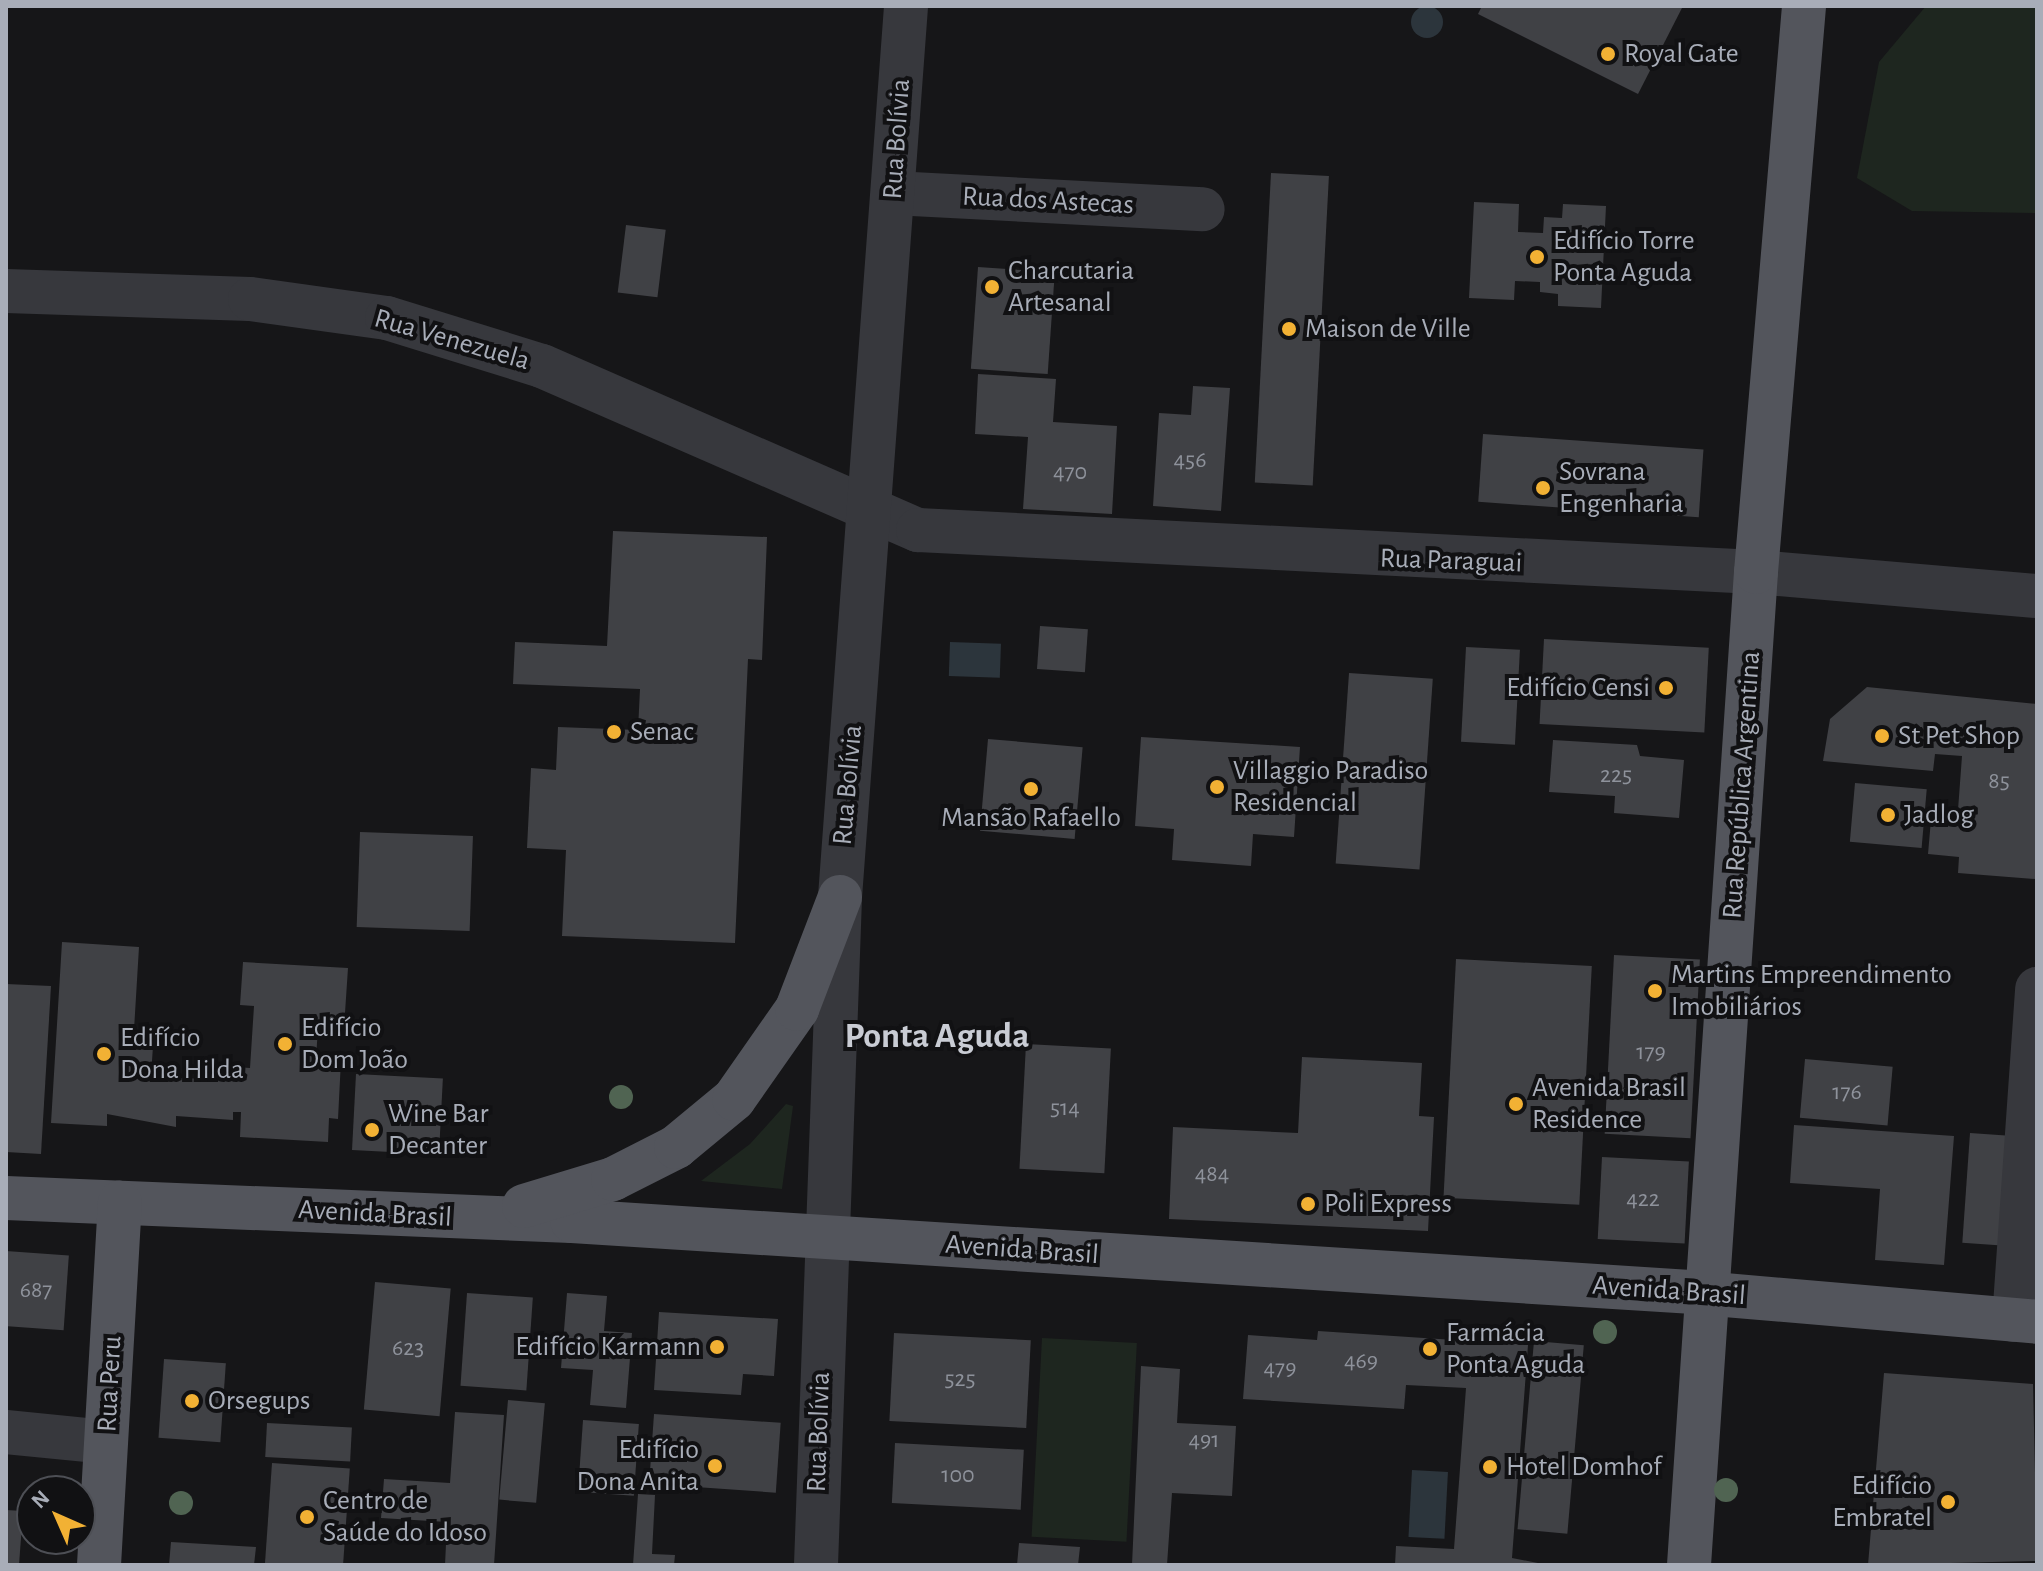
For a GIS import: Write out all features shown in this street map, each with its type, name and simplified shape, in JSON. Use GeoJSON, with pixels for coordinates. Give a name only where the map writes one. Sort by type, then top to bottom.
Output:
{"type":"FeatureCollection","features":[{"type":"Feature","properties":{"kind":"main road","name":"Rua República Argentina"},"geometry":{"type":"LineString","coordinates":[[1689,1565],[1756,572],[1804,6]]}},
{"type":"Feature","properties":{"kind":"main road"},"geometry":{"type":"LineString","coordinates":[[466,1219],[613,1179],[676,1147],[734,1099],[797,1009],[840,897]]}},
{"type":"Feature","properties":{"kind":"main road","name":"Avenida Brasil"},"geometry":{"type":"LineString","coordinates":[[6,1198],[825,1238],[1707,1293],[2026,1321]]}},
{"type":"Feature","properties":{"kind":"main road","name":"Rua Peru"},"geometry":{"type":"LineString","coordinates":[[99,1565],[120,1203]]}},
{"type":"Feature","properties":{"kind":"main road"},"geometry":{"type":"LineString","coordinates":[[1649,1290],[1702,1363]]}},
{"type":"Feature","properties":{"kind":"street","name":"Rua Bolívia"},"geometry":{"type":"LineString","coordinates":[[816,1565],[825,1238],[840,897],[906,6]]}},
{"type":"Feature","properties":{"kind":"street","name":"Rua dos Astecas"},"geometry":{"type":"LineString","coordinates":[[893,193],[1203,209]]}},
{"type":"Feature","properties":{"kind":"street","name":"Rua Venezuela"},"geometry":{"type":"LineString","coordinates":[[6,291],[250,299],[387,318],[542,366],[868,512]]}},
{"type":"Feature","properties":{"kind":"street","name":"Rua Paraguai"},"geometry":{"type":"LineString","coordinates":[[868,512],[918,530],[1140,546],[1756,572],[2037,596]]}},
{"type":"Feature","properties":{"kind":"street"},"geometry":{"type":"LineString","coordinates":[[2026,1321],[2037,989]]}},
{"type":"Feature","properties":{"kind":"street"},"geometry":{"type":"LineString","coordinates":[[6,1432],[106,1442]]}},
{"type":"Feature","properties":{"kind":"shaded area"},"geometry":{"type":"Polygon","coordinates":[[[1427,6],[1438,11],[1443,22],[1438,33],[1427,38],[1416,33],[1411,22],[1416,11],[1427,6]]]}},
{"type":"Feature","properties":{"kind":"shaded area"},"geometry":{"type":"Polygon","coordinates":[[[1926,6],[2037,6],[2037,213],[1912,211],[1857,178],[1879,62],[1926,6]]]}},
{"type":"Feature","properties":{"kind":"shaded area"},"geometry":{"type":"Polygon","coordinates":[[[950,642],[1001,644],[1000,678],[949,676],[950,642]]]}},
{"type":"Feature","properties":{"kind":"shaded area"},"geometry":{"type":"Polygon","coordinates":[[[786,1104],[793,1106],[782,1189],[701,1181],[750,1144],[786,1104]]]}},
{"type":"Feature","properties":{"kind":"shaded area"},"geometry":{"type":"Polygon","coordinates":[[[1042,1338],[1137,1343],[1126,1542],[1032,1537],[1042,1338]]]}},
{"type":"Feature","properties":{"kind":"shaded area"},"geometry":{"type":"Polygon","coordinates":[[[1412,1470],[1448,1472],[1444,1539],[1408,1537],[1412,1470]]]}},
{"type":"Feature","properties":{"kind":"building","name":"Royal Gate"},"geometry":{"type":"Polygon","coordinates":[[[1482,6],[1683,6],[1638,94],[1478,14],[1482,6]]]}},
{"type":"Feature","properties":{"kind":"building","name":"Maison de Ville"},"geometry":{"type":"Polygon","coordinates":[[[1271,173],[1329,176],[1313,486],[1255,483],[1271,173]]]}},
{"type":"Feature","properties":{"kind":"building","name":"Edifício Torre Ponta Aguda"},"geometry":{"type":"Polygon","coordinates":[[[1474,202],[1519,204],[1518,232],[1543,233],[1544,217],[1562,218],[1563,204],[1606,206],[1601,308],[1558,306],[1558,294],[1540,292],[1540,282],[1515,281],[1514,300],[1469,298],[1474,202]]]}},
{"type":"Feature","properties":{"kind":"building"},"geometry":{"type":"Polygon","coordinates":[[[626,225],[666,230],[657,297],[618,292],[626,225]]]}},
{"type":"Feature","properties":{"kind":"building"},"geometry":{"type":"Polygon","coordinates":[[[978,267],[1055,272],[1048,374],[971,369],[978,267]]]}},
{"type":"Feature","properties":{"kind":"building"},"geometry":{"type":"Polygon","coordinates":[[[978,374],[1056,379],[1053,422],[1117,426],[1112,514],[1023,509],[1028,437],[975,434],[978,374]]]}},
{"type":"Feature","properties":{"kind":"building"},"geometry":{"type":"Polygon","coordinates":[[[1193,386],[1230,388],[1221,511],[1153,506],[1159,413],[1191,415],[1193,386]]]}},
{"type":"Feature","properties":{"kind":"building"},"geometry":{"type":"Polygon","coordinates":[[[1483,434],[1703,449],[1699,517],[1478,502],[1483,434]]]}},
{"type":"Feature","properties":{"kind":"building"},"geometry":{"type":"Polygon","coordinates":[[[613,531],[767,537],[762,660],[748,659],[735,943],[562,936],[566,850],[527,848],[531,768],[556,770],[558,727],[638,730],[640,689],[513,684],[515,642],[607,646],[613,531]]]}},
{"type":"Feature","properties":{"kind":"building"},"geometry":{"type":"Polygon","coordinates":[[[1040,626],[1088,629],[1085,672],[1037,669],[1040,626]]]}},
{"type":"Feature","properties":{"kind":"building"},"geometry":{"type":"Polygon","coordinates":[[[1544,639],[1709,648],[1704,733],[1540,724],[1544,639]]]}},
{"type":"Feature","properties":{"kind":"building"},"geometry":{"type":"Polygon","coordinates":[[[1466,647],[1520,650],[1515,745],[1461,742],[1466,647]]]}},
{"type":"Feature","properties":{"kind":"building"},"geometry":{"type":"Polygon","coordinates":[[[1349,673],[1433,679],[1419,869],[1336,864],[1349,673]]]}},
{"type":"Feature","properties":{"kind":"building"},"geometry":{"type":"Polygon","coordinates":[[[1867,687],[2037,704],[2035,879],[1958,873],[1959,857],[1928,854],[1932,808],[1958,810],[1962,756],[1935,754],[1933,771],[1823,761],[1830,719],[1867,687]]]}},
{"type":"Feature","properties":{"kind":"building","name":"Villaggio Paradiso Residencial"},"geometry":{"type":"Polygon","coordinates":[[[1141,737],[1300,747],[1294,837],[1253,834],[1251,866],[1172,860],[1174,829],[1135,826],[1141,737]]]}},
{"type":"Feature","properties":{"kind":"building","name":"Mansão Rafaello"},"geometry":{"type":"Polygon","coordinates":[[[988,739],[1083,747],[1075,839],[980,831],[988,739]]]}},
{"type":"Feature","properties":{"kind":"building"},"geometry":{"type":"Polygon","coordinates":[[[1553,740],[1637,745],[1640,756],[1684,760],[1679,818],[1614,813],[1615,796],[1549,792],[1553,740]]]}},
{"type":"Feature","properties":{"kind":"building","name":"Jadlog"},"geometry":{"type":"Polygon","coordinates":[[[1855,783],[1927,789],[1922,848],[1850,842],[1855,783]]]}},
{"type":"Feature","properties":{"kind":"building"},"geometry":{"type":"Polygon","coordinates":[[[360,832],[473,836],[470,931],[357,927],[360,832]]]}},
{"type":"Feature","properties":{"kind":"building"},"geometry":{"type":"Polygon","coordinates":[[[62,942],[139,947],[134,1030],[154,1031],[151,1076],[235,1081],[235,1067],[250,1068],[254,1006],[240,1005],[243,962],[348,968],[344,1028],[318,1027],[316,1059],[341,1060],[338,1119],[329,1118],[328,1142],[240,1137],[241,1112],[233,1112],[233,1120],[176,1116],[176,1127],[107,1114],[107,1126],[51,1123],[62,942]]]}},
{"type":"Feature","properties":{"kind":"building"},"geometry":{"type":"Polygon","coordinates":[[[1614,955],[1700,960],[1691,1138],[1605,1134],[1614,955]]]}},
{"type":"Feature","properties":{"kind":"building","name":"Avenida Brasil Residence"},"geometry":{"type":"Polygon","coordinates":[[[1456,959],[1592,966],[1579,1205],[1443,1198],[1456,959]]]}},
{"type":"Feature","properties":{"kind":"building"},"geometry":{"type":"Polygon","coordinates":[[[6,984],[51,986],[41,1154],[6,1152],[6,984]]]}},
{"type":"Feature","properties":{"kind":"building"},"geometry":{"type":"Polygon","coordinates":[[[1026,1044],[1111,1048],[1104,1173],[1019,1169],[1026,1044]]]}},
{"type":"Feature","properties":{"kind":"building"},"geometry":{"type":"Polygon","coordinates":[[[1302,1057],[1422,1063],[1419,1116],[1434,1117],[1428,1231],[1169,1219],[1173,1127],[1298,1133],[1302,1057]]]}},
{"type":"Feature","properties":{"kind":"building"},"geometry":{"type":"Polygon","coordinates":[[[1805,1059],[1893,1067],[1888,1125],[1800,1118],[1805,1059]]]}},
{"type":"Feature","properties":{"kind":"building"},"geometry":{"type":"Polygon","coordinates":[[[356,1074],[443,1079],[439,1154],[352,1150],[356,1074]]]}},
{"type":"Feature","properties":{"kind":"building"},"geometry":{"type":"Polygon","coordinates":[[[1794,1125],[1954,1136],[1944,1265],[1875,1260],[1880,1189],[1790,1183],[1794,1125]]]}},
{"type":"Feature","properties":{"kind":"building"},"geometry":{"type":"Polygon","coordinates":[[[1970,1133],[2013,1136],[2005,1246],[1962,1243],[1970,1133]]]}},
{"type":"Feature","properties":{"kind":"building"},"geometry":{"type":"Polygon","coordinates":[[[1602,1157],[1689,1162],[1685,1243],[1598,1239],[1602,1157]]]}},
{"type":"Feature","properties":{"kind":"building"},"geometry":{"type":"Polygon","coordinates":[[[6,1251],[69,1255],[64,1330],[6,1326],[6,1251]]]}},
{"type":"Feature","properties":{"kind":"building"},"geometry":{"type":"Polygon","coordinates":[[[375,1282],[451,1289],[440,1416],[364,1410],[375,1282]]]}},
{"type":"Feature","properties":{"kind":"building"},"geometry":{"type":"Polygon","coordinates":[[[467,1293],[533,1298],[526,1390],[461,1386],[467,1293]]]}},
{"type":"Feature","properties":{"kind":"building"},"geometry":{"type":"Polygon","coordinates":[[[567,1293],[607,1296],[604,1331],[632,1333],[626,1408],[590,1405],[593,1370],[561,1368],[567,1293]]]}},
{"type":"Feature","properties":{"kind":"building","name":"Edifício Karmann"},"geometry":{"type":"Polygon","coordinates":[[[659,1312],[778,1319],[774,1376],[743,1374],[741,1395],[654,1390],[659,1312]]]}},
{"type":"Feature","properties":{"kind":"building","name":"Hotel Domhof"},"geometry":{"type":"Polygon","coordinates":[[[1318,1331],[1528,1345],[1512,1558],[1548,1565],[1395,1565],[1396,1546],[1454,1549],[1466,1388],[1406,1385],[1404,1409],[1243,1399],[1248,1335],[1317,1340],[1318,1331]]]}},
{"type":"Feature","properties":{"kind":"building"},"geometry":{"type":"Polygon","coordinates":[[[894,1333],[1031,1340],[1026,1428],[889,1421],[894,1333]]]}},
{"type":"Feature","properties":{"kind":"building"},"geometry":{"type":"Polygon","coordinates":[[[1534,1341],[1584,1345],[1567,1534],[1518,1529],[1534,1341]]]}},
{"type":"Feature","properties":{"kind":"building","name":"Orsegups"},"geometry":{"type":"Polygon","coordinates":[[[164,1359],[226,1363],[220,1442],[158,1438],[164,1359]]]}},
{"type":"Feature","properties":{"kind":"building"},"geometry":{"type":"Polygon","coordinates":[[[1141,1366],[1180,1369],[1177,1423],[1236,1426],[1232,1496],[1172,1493],[1167,1565],[1132,1565],[1141,1366]]]}},
{"type":"Feature","properties":{"kind":"building","name":"Edifício Embratel"},"geometry":{"type":"Polygon","coordinates":[[[1884,1373],[2033,1384],[2037,1561],[1868,1565],[1884,1373]]]}},
{"type":"Feature","properties":{"kind":"building"},"geometry":{"type":"Polygon","coordinates":[[[508,1400],[545,1403],[536,1503],[499,1500],[508,1400]]]}},
{"type":"Feature","properties":{"kind":"building"},"geometry":{"type":"Polygon","coordinates":[[[455,1412],[504,1415],[494,1565],[445,1565],[447,1522],[381,1518],[384,1479],[450,1483],[455,1412]]]}},
{"type":"Feature","properties":{"kind":"building","name":"Edifício Dona Anita"},"geometry":{"type":"Polygon","coordinates":[[[654,1414],[781,1423],[776,1493],[649,1484],[654,1414]]]}},
{"type":"Feature","properties":{"kind":"building"},"geometry":{"type":"Polygon","coordinates":[[[583,1420],[639,1424],[634,1496],[578,1492],[583,1420]]]}},
{"type":"Feature","properties":{"kind":"building"},"geometry":{"type":"Polygon","coordinates":[[[267,1423],[352,1427],[350,1461],[265,1457],[267,1423]]]}},
{"type":"Feature","properties":{"kind":"building"},"geometry":{"type":"Polygon","coordinates":[[[895,1443],[1024,1450],[1021,1510],[892,1503],[895,1443]]]}},
{"type":"Feature","properties":{"kind":"building","name":"Centro de Saúde do Idoso"},"geometry":{"type":"Polygon","coordinates":[[[272,1463],[350,1468],[343,1565],[265,1565],[272,1463]]]}},
{"type":"Feature","properties":{"kind":"building"},"geometry":{"type":"Polygon","coordinates":[[[638,1494],[655,1495],[652,1554],[675,1555],[674,1565],[633,1565],[638,1494]]]}},
{"type":"Feature","properties":{"kind":"building"},"geometry":{"type":"Polygon","coordinates":[[[6,1510],[16,1511],[16,1555],[20,1555],[19,1565],[6,1565],[6,1510]]]}},
{"type":"Feature","properties":{"kind":"building"},"geometry":{"type":"Polygon","coordinates":[[[171,1542],[256,1547],[254,1565],[169,1565],[171,1542]]]}},
{"type":"Feature","properties":{"kind":"building"},"geometry":{"type":"Polygon","coordinates":[[[1019,1543],[1080,1547],[1078,1565],[1017,1565],[1019,1543]]]}},
{"type":"Feature","properties":{"kind":"place","name":"Royal Gate"},"geometry":{"type":"Point","coordinates":[1608,54]}},
{"type":"Feature","properties":{"kind":"place","name":"Edifício Torre Ponta Aguda"},"geometry":{"type":"Point","coordinates":[1537,257]}},
{"type":"Feature","properties":{"kind":"place","name":"Charcutaria Artesanal"},"geometry":{"type":"Point","coordinates":[992,287]}},
{"type":"Feature","properties":{"kind":"place","name":"Maison de Ville"},"geometry":{"type":"Point","coordinates":[1289,329]}},
{"type":"Feature","properties":{"kind":"place","name":"Sovrana Engenharia"},"geometry":{"type":"Point","coordinates":[1543,488]}},
{"type":"Feature","properties":{"kind":"place","name":"Edifício Censi"},"geometry":{"type":"Point","coordinates":[1666,688]}},
{"type":"Feature","properties":{"kind":"place","name":"Senac"},"geometry":{"type":"Point","coordinates":[614,732]}},
{"type":"Feature","properties":{"kind":"place","name":"St Pet Shop"},"geometry":{"type":"Point","coordinates":[1882,736]}},
{"type":"Feature","properties":{"kind":"place","name":"Villaggio Paradiso Residencial"},"geometry":{"type":"Point","coordinates":[1217,787]}},
{"type":"Feature","properties":{"kind":"place","name":"Mansão Rafaello"},"geometry":{"type":"Point","coordinates":[1031,789]}},
{"type":"Feature","properties":{"kind":"place","name":"Jadlog"},"geometry":{"type":"Point","coordinates":[1888,815]}},
{"type":"Feature","properties":{"kind":"place","name":"Martins Empreendimento Imobiliários"},"geometry":{"type":"Point","coordinates":[1655,991]}},
{"type":"Feature","properties":{"kind":"place","name":"Edifício Dom João"},"geometry":{"type":"Point","coordinates":[285,1044]}},
{"type":"Feature","properties":{"kind":"place","name":"Edifício Dona Hilda"},"geometry":{"type":"Point","coordinates":[104,1054]}},
{"type":"Feature","properties":{"kind":"place","name":"Avenida Brasil Residence"},"geometry":{"type":"Point","coordinates":[1516,1104]}},
{"type":"Feature","properties":{"kind":"place","name":"Wine Bar Decanter"},"geometry":{"type":"Point","coordinates":[372,1130]}},
{"type":"Feature","properties":{"kind":"place","name":"Poli Express"},"geometry":{"type":"Point","coordinates":[1308,1204]}},
{"type":"Feature","properties":{"kind":"place","name":"Edifício Karmann"},"geometry":{"type":"Point","coordinates":[717,1347]}},
{"type":"Feature","properties":{"kind":"place","name":"Farmácia Ponta Aguda"},"geometry":{"type":"Point","coordinates":[1430,1349]}},
{"type":"Feature","properties":{"kind":"place","name":"Orsegups"},"geometry":{"type":"Point","coordinates":[192,1401]}},
{"type":"Feature","properties":{"kind":"place","name":"Edifício Dona Anita"},"geometry":{"type":"Point","coordinates":[715,1466]}},
{"type":"Feature","properties":{"kind":"place","name":"Hotel Domhof"},"geometry":{"type":"Point","coordinates":[1490,1467]}},
{"type":"Feature","properties":{"kind":"place","name":"Edifício Embratel"},"geometry":{"type":"Point","coordinates":[1948,1502]}},
{"type":"Feature","properties":{"kind":"place","name":"Centro de Saúde do Idoso"},"geometry":{"type":"Point","coordinates":[307,1517]}},
{"type":"Feature","properties":{"kind":"district","name":"Ponta Aguda"},"geometry":{"type":"Point","coordinates":[937,1037]}}]}
